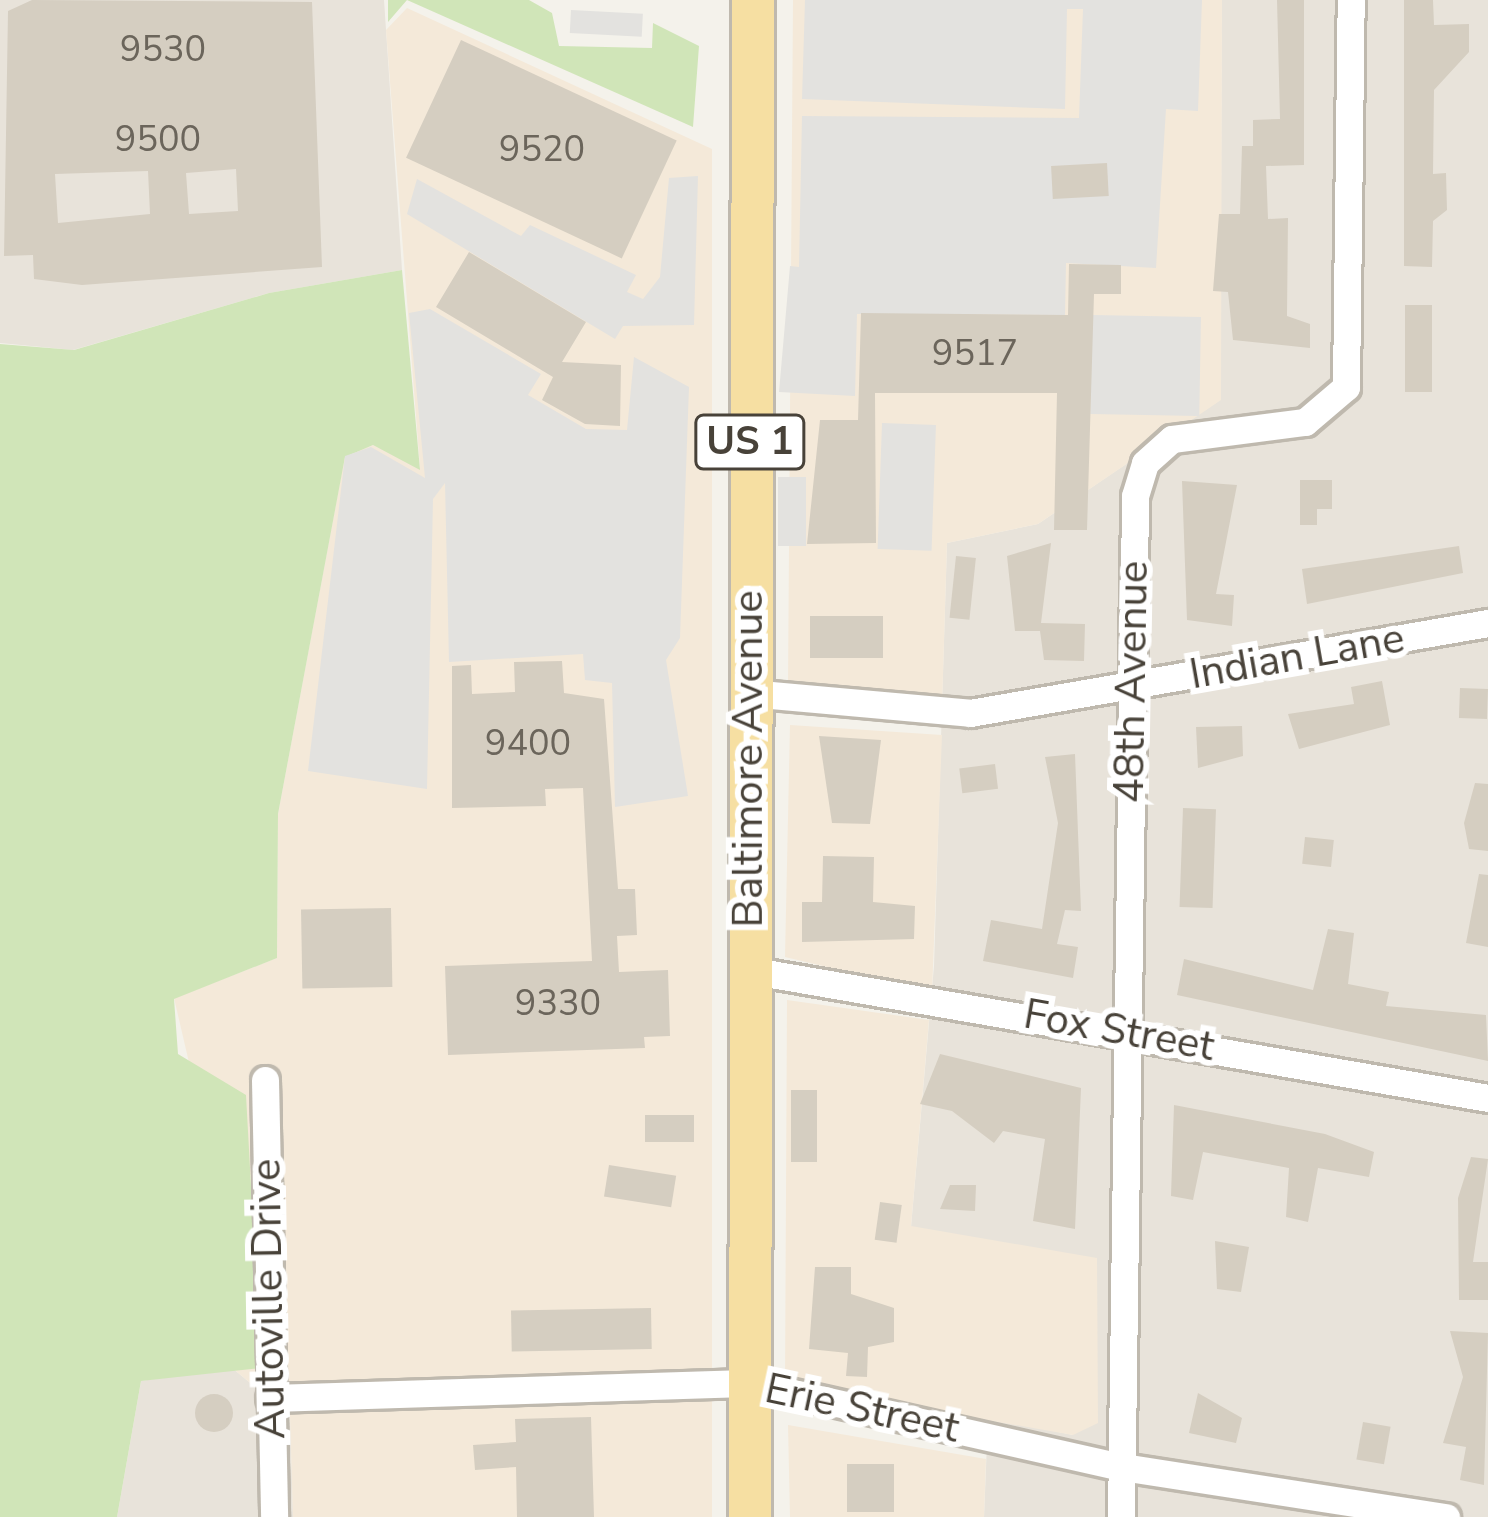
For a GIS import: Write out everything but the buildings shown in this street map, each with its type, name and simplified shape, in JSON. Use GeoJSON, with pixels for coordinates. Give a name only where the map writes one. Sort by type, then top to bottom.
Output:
{"type":"FeatureCollection","features":[{"type":"Feature","properties":{"kind":"main road","name":"Baltimore Avenue"},"geometry":{"type":"LineString","coordinates":[[750,1517],[748,693],[754,0]]}},
{"type":"Feature","properties":{"kind":"street","name":"48th Avenue"},"geometry":{"type":"LineString","coordinates":[[1121,1517],[1124,1031],[1135,496],[1145,464],[1188,433],[1305,422],[1346,387],[1351,0]]}},
{"type":"Feature","properties":{"kind":"street","name":"Indian Lane"},"geometry":{"type":"LineString","coordinates":[[748,693],[935,715],[1488,623]]}},
{"type":"Feature","properties":{"kind":"street","name":"Fox Street"},"geometry":{"type":"LineString","coordinates":[[748,970],[1124,1031],[1488,1098]]}},
{"type":"Feature","properties":{"kind":"street","name":"Autoville Drive"},"geometry":{"type":"LineString","coordinates":[[265,1080],[274,1517]]}},
{"type":"Feature","properties":{"kind":"street","name":"Erie Street"},"geometry":{"type":"LineString","coordinates":[[270,1398],[748,1383],[1122,1466],[1446,1517]]}},
{"type":"Feature","properties":{"kind":"shaded area"},"geometry":{"type":"Polygon","coordinates":[[[0,0],[384,0],[402,270],[269,293],[73,350],[0,343],[0,0]]]}},
{"type":"Feature","properties":{"kind":"shaded area"},"geometry":{"type":"Polygon","coordinates":[[[793,0],[1222,0],[1221,400],[1038,524],[947,543],[942,707],[788,685],[793,0]]]}},
{"type":"Feature","properties":{"kind":"shaded area"},"geometry":{"type":"Polygon","coordinates":[[[805,0],[1202,0],[1198,111],[1166,109],[1156,268],[1066,263],[1065,315],[857,314],[855,396],[779,392],[790,266],[799,267],[802,116],[1079,118],[1083,9],[1067,9],[1065,109],[802,99],[805,0]]]}},
{"type":"Feature","properties":{"kind":"shaded area"},"geometry":{"type":"Polygon","coordinates":[[[1222,0],[1488,0],[1488,1517],[984,1517],[988,1418],[1073,1435],[911,1227],[934,966],[947,543],[1038,524],[1220,400],[1222,0]]]}},
{"type":"Feature","properties":{"kind":"shaded area"},"geometry":{"type":"Polygon","coordinates":[[[407,8],[712,149],[712,1517],[293,1517],[290,1416],[231,1367],[260,1368],[174,998],[277,958],[278,814],[345,456],[373,445],[420,468],[386,30],[407,8]]]}},
{"type":"Feature","properties":{"kind":"shaded area"},"geometry":{"type":"Polygon","coordinates":[[[571,10],[643,14],[642,37],[570,33],[571,10]]]}},
{"type":"Feature","properties":{"kind":"shaded area"},"geometry":{"type":"Polygon","coordinates":[[[698,176],[694,325],[623,326],[615,339],[407,214],[417,179],[521,236],[530,225],[636,275],[627,292],[643,299],[660,277],[669,178],[698,176]]]}},
{"type":"Feature","properties":{"kind":"shaded area"},"geometry":{"type":"Polygon","coordinates":[[[430,309],[541,374],[528,395],[586,429],[627,430],[634,357],[689,387],[680,638],[666,660],[688,796],[615,807],[612,683],[585,680],[583,654],[449,662],[445,483],[433,499],[427,789],[308,771],[345,456],[371,447],[425,478],[409,313],[430,309]]]}},
{"type":"Feature","properties":{"kind":"shaded area"},"geometry":{"type":"Polygon","coordinates":[[[1092,315],[1201,317],[1199,416],[1090,414],[1092,315]]]}},
{"type":"Feature","properties":{"kind":"shaded area"},"geometry":{"type":"Polygon","coordinates":[[[882,423],[936,425],[932,551],[878,549],[882,423]]]}},
{"type":"Feature","properties":{"kind":"shaded area"},"geometry":{"type":"Polygon","coordinates":[[[778,477],[806,477],[806,546],[778,546],[778,477]]]}},
{"type":"Feature","properties":{"kind":"shaded area"},"geometry":{"type":"Polygon","coordinates":[[[790,725],[942,735],[932,992],[785,957],[790,725]]]}},
{"type":"Feature","properties":{"kind":"shaded area"},"geometry":{"type":"Polygon","coordinates":[[[787,1000],[929,1020],[911,1226],[1097,1258],[1098,1423],[1073,1435],[785,1385],[787,1000]]]}},
{"type":"Feature","properties":{"kind":"shaded area"},"geometry":{"type":"Polygon","coordinates":[[[231,1367],[290,1416],[293,1517],[117,1517],[141,1381],[231,1367]]]}},
{"type":"Feature","properties":{"kind":"shaded area"},"geometry":{"type":"Polygon","coordinates":[[[788,1425],[986,1459],[984,1517],[790,1517],[788,1425]]]}},
{"type":"Feature","properties":{"kind":"green space"},"geometry":{"type":"Polygon","coordinates":[[[388,0],[407,0],[388,22],[388,0]]]}},
{"type":"Feature","properties":{"kind":"green space"},"geometry":{"type":"Polygon","coordinates":[[[407,0],[529,0],[552,13],[559,46],[652,48],[653,23],[699,46],[693,127],[407,0]]]}},
{"type":"Feature","properties":{"kind":"green space"},"geometry":{"type":"Polygon","coordinates":[[[402,270],[420,470],[373,445],[345,457],[278,814],[277,958],[174,999],[178,1054],[246,1095],[261,1368],[141,1381],[117,1517],[0,1517],[0,344],[74,350],[269,293],[402,270]]]}}]}
